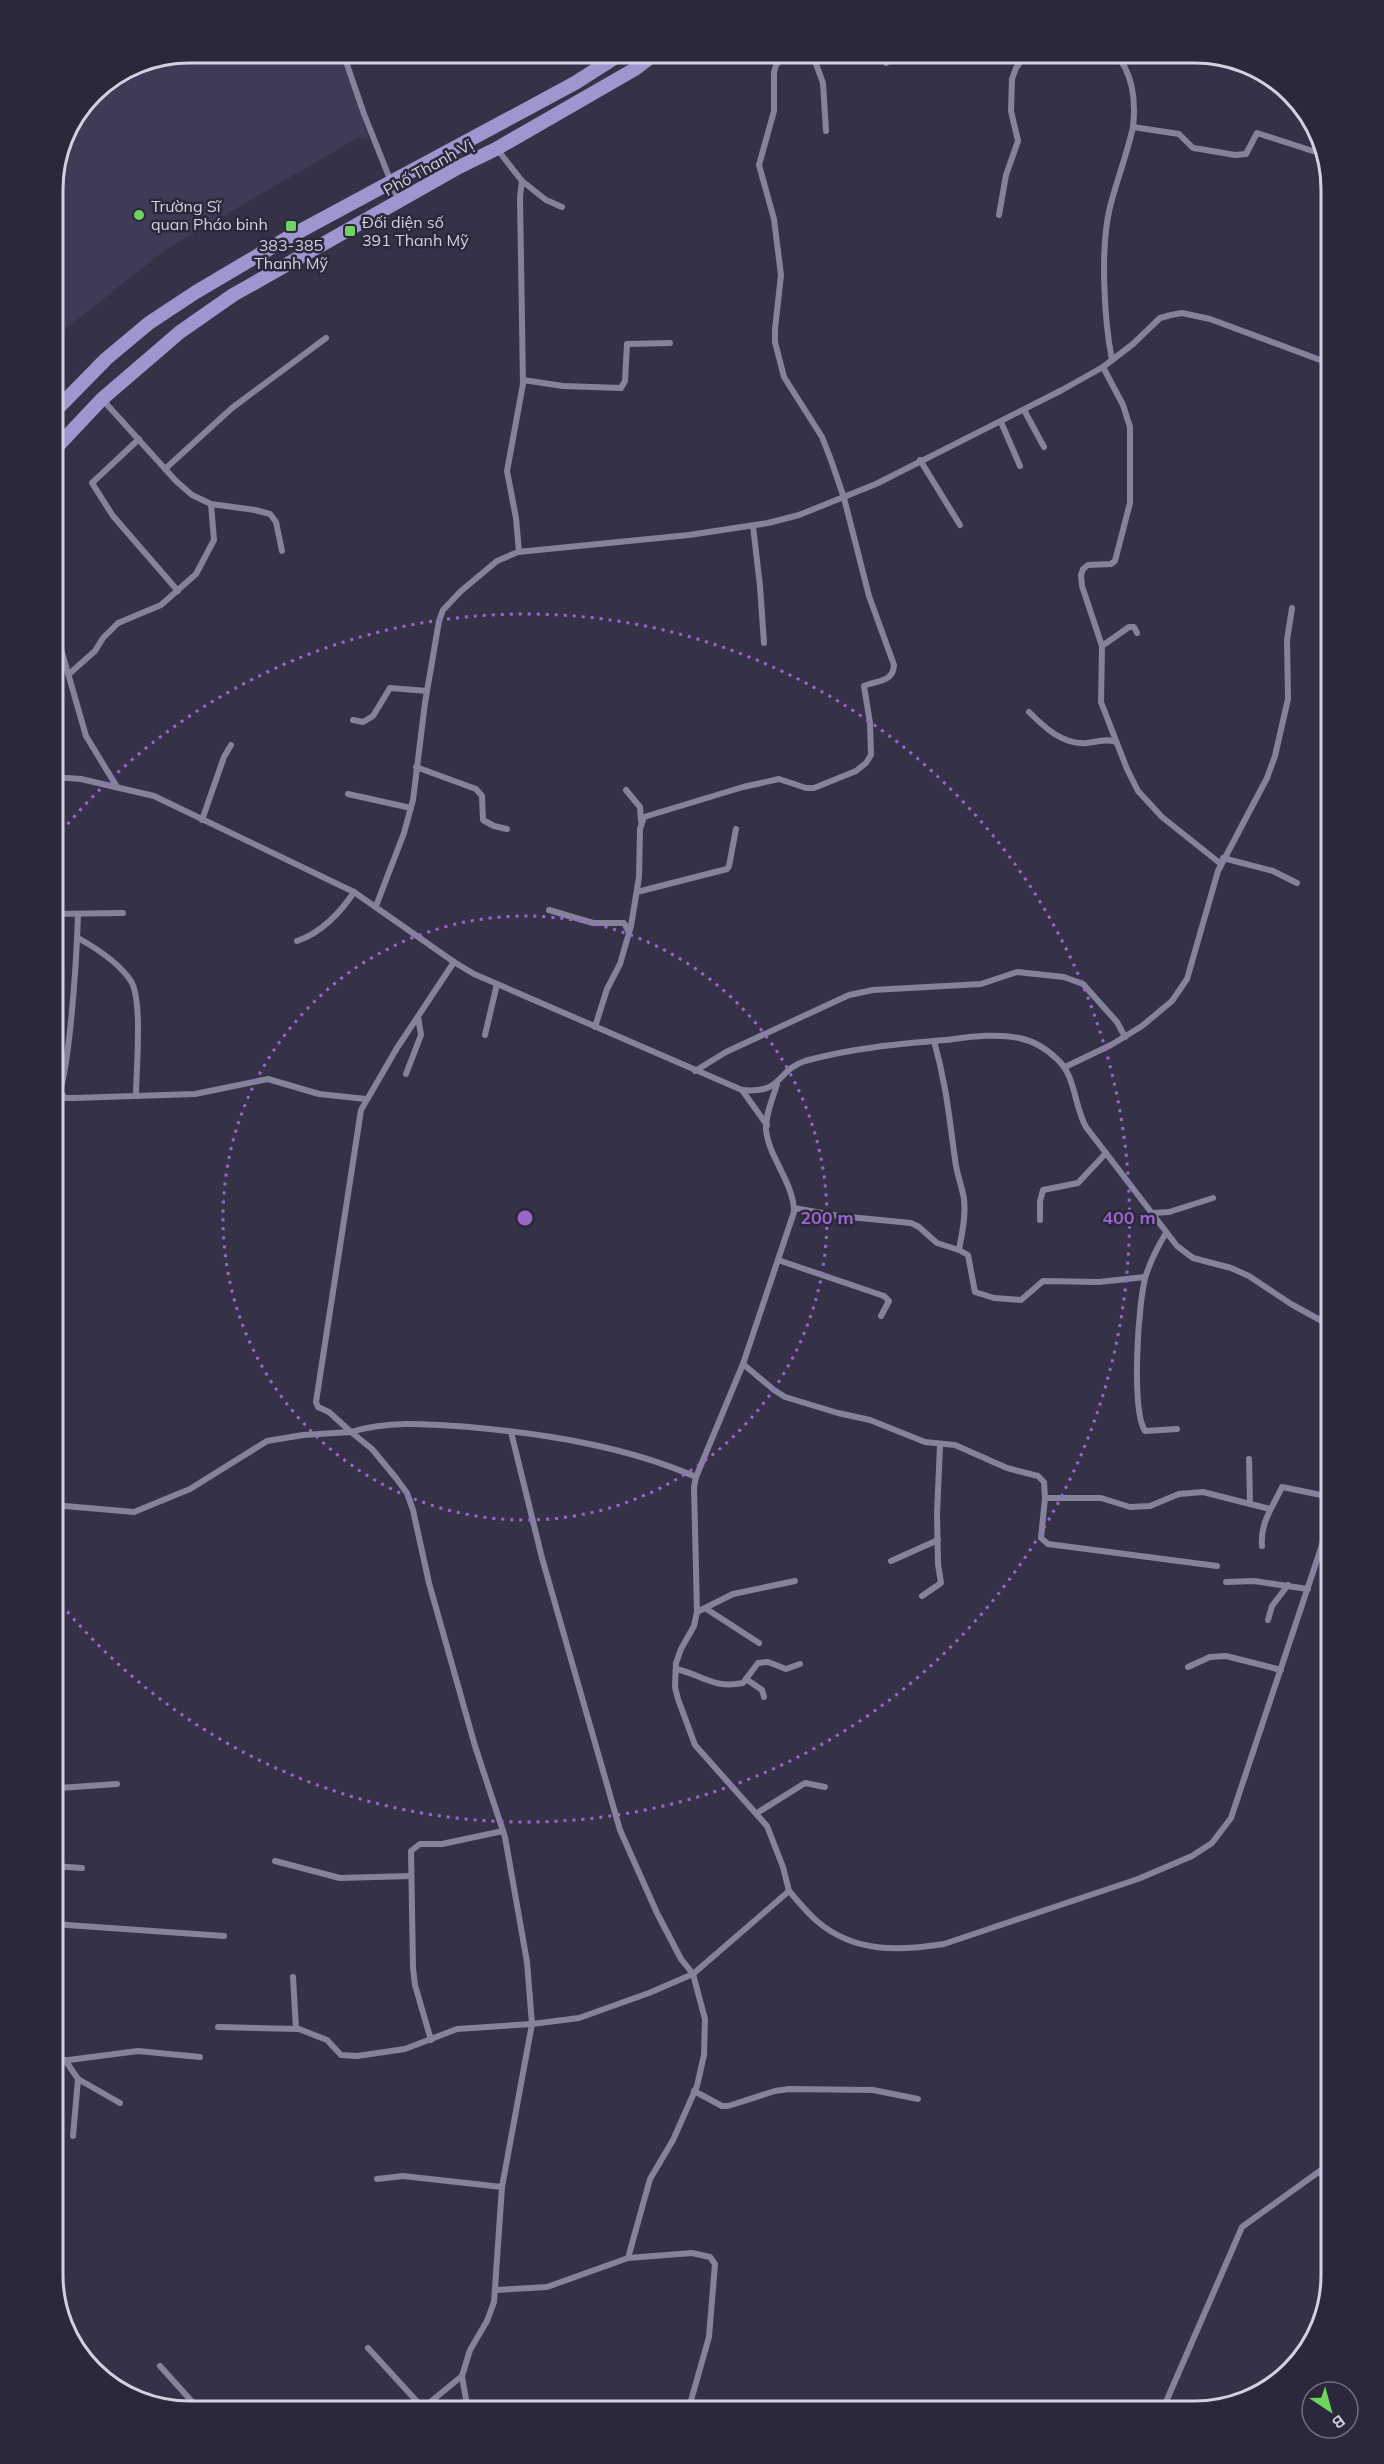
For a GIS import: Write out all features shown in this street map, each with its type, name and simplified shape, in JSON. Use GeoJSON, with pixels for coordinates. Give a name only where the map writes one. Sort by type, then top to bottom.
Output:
{"type":"FeatureCollection","features":[{"type":"Feature","properties":{"kind":"main road","name":"Phố Thanh Vị"},"geometry":{"type":"LineString","coordinates":[[63,402],[82,380],[149,323],[196,292],[289,237],[575,83],[606,63]]}},
{"type":"Feature","properties":{"kind":"main road","name":"Phố Thanh Vị"},"geometry":{"type":"LineString","coordinates":[[63,440],[102,399],[180,332],[233,295],[459,167],[496,149],[643,63]]}},
{"type":"Feature","properties":{"kind":"street"},"geometry":{"type":"LineString","coordinates":[[347,63],[399,202]]}},
{"type":"Feature","properties":{"kind":"street"},"geometry":{"type":"LineString","coordinates":[[641,821],[652,814],[779,779],[806,788],[814,788],[856,771],[866,764],[871,755],[864,686],[891,676],[894,665],[869,596],[844,498],[822,437],[784,377],[775,342],[781,275],[774,219],[759,165],[774,111],[774,73],[778,63]]}},
{"type":"Feature","properties":{"kind":"street"},"geometry":{"type":"LineString","coordinates":[[816,63],[823,83],[826,130]]}},
{"type":"Feature","properties":{"kind":"street"},"geometry":{"type":"LineString","coordinates":[[999,215],[1006,175],[1018,141],[1011,111],[1011,79],[1020,63]]}},
{"type":"Feature","properties":{"kind":"street"},"geometry":{"type":"LineString","coordinates":[[1112,360],[1109,343],[1104,245],[1110,208],[1127,155],[1133,127],[1130,79],[1122,63]]}},
{"type":"Feature","properties":{"kind":"street"},"geometry":{"type":"LineString","coordinates":[[1133,127],[1179,134],[1193,148],[1235,155],[1246,154],[1257,133],[1315,152]]}},
{"type":"Feature","properties":{"kind":"street"},"geometry":{"type":"LineString","coordinates":[[496,149],[522,181],[546,200],[562,207]]}},
{"type":"Feature","properties":{"kind":"street"},"geometry":{"type":"LineString","coordinates":[[519,552],[519,537],[507,464],[522,399],[520,197],[522,181]]}},
{"type":"Feature","properties":{"kind":"street"},"geometry":{"type":"LineString","coordinates":[[376,906],[405,833],[411,808],[439,621],[443,610],[461,591],[497,561],[519,552],[688,536],[753,526],[799,515],[876,484],[1024,410],[1102,367],[1160,318],[1182,313],[1210,319],[1321,360]]}},
{"type":"Feature","properties":{"kind":"street"},"geometry":{"type":"LineString","coordinates":[[165,469],[232,408],[326,338]]}},
{"type":"Feature","properties":{"kind":"street"},"geometry":{"type":"LineString","coordinates":[[523,380],[563,387],[621,387],[625,381],[627,344],[670,343]]}},
{"type":"Feature","properties":{"kind":"street"},"geometry":{"type":"LineString","coordinates":[[1102,367],[1123,405],[1130,426],[1130,503],[1115,561],[1111,564],[1088,565],[1083,569],[1081,575],[1084,594],[1102,646],[1100,694],[1116,742],[1127,769],[1146,801],[1162,817],[1222,861],[1274,872],[1297,883]]}},
{"type":"Feature","properties":{"kind":"street"},"geometry":{"type":"LineString","coordinates":[[102,399],[165,469],[192,495],[211,504],[270,514],[276,522],[282,551]]}},
{"type":"Feature","properties":{"kind":"street"},"geometry":{"type":"LineString","coordinates":[[1024,410],[1044,447]]}},
{"type":"Feature","properties":{"kind":"street"},"geometry":{"type":"LineString","coordinates":[[1001,422],[1020,466]]}},
{"type":"Feature","properties":{"kind":"street"},"geometry":{"type":"LineString","coordinates":[[139,439],[92,483],[113,516],[178,591]]}},
{"type":"Feature","properties":{"kind":"street"},"geometry":{"type":"LineString","coordinates":[[920,460],[960,525]]}},
{"type":"Feature","properties":{"kind":"street"},"geometry":{"type":"LineString","coordinates":[[69,674],[95,651],[103,638],[118,623],[161,605],[196,573],[214,540],[211,504]]}},
{"type":"Feature","properties":{"kind":"street"},"geometry":{"type":"LineString","coordinates":[[753,526],[764,643]]}},
{"type":"Feature","properties":{"kind":"street"},"geometry":{"type":"LineString","coordinates":[[1065,1067],[1142,1026],[1172,1001],[1187,979],[1222,861],[1267,778],[1275,756],[1288,699],[1287,640],[1292,608]]}},
{"type":"Feature","properties":{"kind":"street"},"geometry":{"type":"LineString","coordinates":[[1102,646],[1129,627],[1134,627],[1137,633]]}},
{"type":"Feature","properties":{"kind":"street"},"geometry":{"type":"LineString","coordinates":[[63,654],[86,736],[117,787]]}},
{"type":"Feature","properties":{"kind":"street"},"geometry":{"type":"LineString","coordinates":[[353,720],[363,722],[373,716],[390,688],[427,691]]}},
{"type":"Feature","properties":{"kind":"street"},"geometry":{"type":"LineString","coordinates":[[1029,712],[1050,732],[1064,740],[1076,743],[1110,740],[1116,742]]}},
{"type":"Feature","properties":{"kind":"street"},"geometry":{"type":"LineString","coordinates":[[202,820],[224,757],[231,745]]}},
{"type":"Feature","properties":{"kind":"street"},"geometry":{"type":"LineString","coordinates":[[416,767],[476,789],[482,796],[483,820],[507,829]]}},
{"type":"Feature","properties":{"kind":"street"},"geometry":{"type":"LineString","coordinates":[[63,778],[154,796],[354,892],[454,962],[497,984],[742,1090],[762,1091],[777,1083],[790,1070],[803,1062],[847,1050],[991,1035],[1033,1042],[1044,1048],[1065,1067],[1082,1119],[1177,1246],[1193,1258],[1231,1268],[1249,1276],[1291,1304],[1321,1320]]}},
{"type":"Feature","properties":{"kind":"street"},"geometry":{"type":"LineString","coordinates":[[595,1027],[607,989],[620,964],[637,892],[640,807],[626,790]]}},
{"type":"Feature","properties":{"kind":"street"},"geometry":{"type":"LineString","coordinates":[[348,794],[411,808]]}},
{"type":"Feature","properties":{"kind":"street"},"geometry":{"type":"LineString","coordinates":[[637,892],[726,869],[729,866],[736,829]]}},
{"type":"Feature","properties":{"kind":"street"},"geometry":{"type":"LineString","coordinates":[[297,941],[306,938],[333,917],[354,892]]}},
{"type":"Feature","properties":{"kind":"street"},"geometry":{"type":"LineString","coordinates":[[549,910],[593,923],[624,923],[629,932]]}},
{"type":"Feature","properties":{"kind":"street"},"geometry":{"type":"LineString","coordinates":[[63,914],[123,913]]}},
{"type":"Feature","properties":{"kind":"street"},"geometry":{"type":"LineString","coordinates":[[63,1074],[78,938],[78,914]]}},
{"type":"Feature","properties":{"kind":"street"},"geometry":{"type":"LineString","coordinates":[[78,938],[117,965],[132,982],[137,1007],[136,1096]]}},
{"type":"Feature","properties":{"kind":"street"},"geometry":{"type":"LineString","coordinates":[[454,962],[361,1110],[316,1402],[318,1407],[329,1412],[372,1449],[407,1493],[429,1583],[475,1746],[503,1831],[527,1962],[532,2024],[502,2187],[495,2290],[491,2311],[470,2350],[462,2376],[466,2401]]}},
{"type":"Feature","properties":{"kind":"street"},"geometry":{"type":"LineString","coordinates":[[695,1071],[735,1047],[849,995],[873,990],[981,984],[1017,972],[1064,977],[1083,984],[1117,1022],[1125,1037]]}},
{"type":"Feature","properties":{"kind":"street"},"geometry":{"type":"LineString","coordinates":[[485,1035],[497,984]]}},
{"type":"Feature","properties":{"kind":"street"},"geometry":{"type":"LineString","coordinates":[[406,1074],[421,1035],[418,1017]]}},
{"type":"Feature","properties":{"kind":"street"},"geometry":{"type":"LineString","coordinates":[[934,1041],[943,1072],[954,1137],[954,1158],[964,1198],[959,1250]]}},
{"type":"Feature","properties":{"kind":"street"},"geometry":{"type":"LineString","coordinates":[[63,1096],[195,1094],[268,1079],[318,1094],[366,1099]]}},
{"type":"Feature","properties":{"kind":"street"},"geometry":{"type":"LineString","coordinates":[[777,1083],[767,1125],[768,1138],[794,1208],[743,1364],[696,1477],[694,1487],[698,1611],[694,1626],[681,1649],[676,1668],[675,1687],[694,1745],[767,1826],[783,1867],[789,1891],[818,1922],[858,1945],[882,1949],[914,1949],[944,1944],[1138,1879],[1191,1856],[1212,1843],[1231,1818],[1321,1551]]}},
{"type":"Feature","properties":{"kind":"street"},"geometry":{"type":"LineString","coordinates":[[742,1090],[767,1125]]}},
{"type":"Feature","properties":{"kind":"street"},"geometry":{"type":"LineString","coordinates":[[1040,1220],[1040,1201],[1043,1190],[1078,1183],[1106,1153]]}},
{"type":"Feature","properties":{"kind":"street"},"geometry":{"type":"LineString","coordinates":[[1152,1214],[1168,1212],[1213,1198]]}},
{"type":"Feature","properties":{"kind":"street"},"geometry":{"type":"LineString","coordinates":[[794,1208],[839,1216],[911,1223],[937,1243],[959,1250],[970,1259],[975,1292],[1005,1300],[1021,1300],[1043,1281],[1099,1282],[1145,1277]]}},
{"type":"Feature","properties":{"kind":"street"},"geometry":{"type":"LineString","coordinates":[[1166,1233],[1158,1245],[1145,1277],[1136,1387],[1145,1431],[1177,1429]]}},
{"type":"Feature","properties":{"kind":"street"},"geometry":{"type":"LineString","coordinates":[[778,1260],[885,1296],[888,1302],[881,1316]]}},
{"type":"Feature","properties":{"kind":"street"},"geometry":{"type":"LineString","coordinates":[[743,1364],[785,1397],[870,1420],[925,1442],[956,1445],[1007,1468],[1038,1476],[1044,1482],[1045,1498],[1041,1538],[1048,1544],[1217,1566]]}},
{"type":"Feature","properties":{"kind":"street"},"geometry":{"type":"LineString","coordinates":[[63,1506],[134,1512],[190,1489],[267,1441],[303,1435],[351,1432],[362,1428],[404,1423],[539,1434],[610,1449],[696,1477]]}},
{"type":"Feature","properties":{"kind":"street"},"geometry":{"type":"LineString","coordinates":[[511,1432],[543,1558],[620,1830],[657,1913],[681,1959],[693,1974],[705,2019],[704,2055],[696,2093],[673,2140],[650,2179],[628,2258]]}},
{"type":"Feature","properties":{"kind":"street"},"geometry":{"type":"LineString","coordinates":[[922,1596],[941,1583],[938,1539],[940,1445]]}},
{"type":"Feature","properties":{"kind":"street"},"geometry":{"type":"LineString","coordinates":[[1249,1459],[1250,1503]]}},
{"type":"Feature","properties":{"kind":"street"},"geometry":{"type":"LineString","coordinates":[[1262,1546],[1262,1529],[1282,1487],[1321,1495]]}},
{"type":"Feature","properties":{"kind":"street"},"geometry":{"type":"LineString","coordinates":[[1045,1498],[1101,1498],[1130,1507],[1150,1506],[1179,1494],[1203,1492],[1270,1509]]}},
{"type":"Feature","properties":{"kind":"street"},"geometry":{"type":"LineString","coordinates":[[891,1561],[938,1539]]}},
{"type":"Feature","properties":{"kind":"street"},"geometry":{"type":"LineString","coordinates":[[698,1611],[733,1594],[795,1581]]}},
{"type":"Feature","properties":{"kind":"street"},"geometry":{"type":"LineString","coordinates":[[1226,1582],[1254,1581],[1308,1589]]}},
{"type":"Feature","properties":{"kind":"street"},"geometry":{"type":"LineString","coordinates":[[1268,1620],[1272,1606],[1288,1586]]}},
{"type":"Feature","properties":{"kind":"street"},"geometry":{"type":"LineString","coordinates":[[705,1608],[759,1643]]}},
{"type":"Feature","properties":{"kind":"street"},"geometry":{"type":"LineString","coordinates":[[1188,1667],[1210,1657],[1226,1656],[1281,1670]]}},
{"type":"Feature","properties":{"kind":"street"},"geometry":{"type":"LineString","coordinates":[[676,1668],[717,1685],[743,1683],[758,1663],[768,1662],[786,1669],[800,1664]]}},
{"type":"Feature","properties":{"kind":"street"},"geometry":{"type":"LineString","coordinates":[[746,1679],[762,1690],[764,1697]]}},
{"type":"Feature","properties":{"kind":"street"},"geometry":{"type":"LineString","coordinates":[[757,1813],[805,1783],[825,1787]]}},
{"type":"Feature","properties":{"kind":"street"},"geometry":{"type":"LineString","coordinates":[[63,1788],[117,1784]]}},
{"type":"Feature","properties":{"kind":"street"},"geometry":{"type":"LineString","coordinates":[[431,2040],[415,1985],[411,1851],[418,1845],[442,1844],[503,1831]]}},
{"type":"Feature","properties":{"kind":"street"},"geometry":{"type":"LineString","coordinates":[[275,1861],[340,1878],[410,1875]]}},
{"type":"Feature","properties":{"kind":"street"},"geometry":{"type":"LineString","coordinates":[[63,1867],[82,1868]]}},
{"type":"Feature","properties":{"kind":"street"},"geometry":{"type":"LineString","coordinates":[[218,2026],[296,2029],[327,2040],[337,2052],[344,2056],[357,2056],[405,2049],[457,2029],[579,2018],[649,1993],[693,1974],[789,1891]]}},
{"type":"Feature","properties":{"kind":"street"},"geometry":{"type":"LineString","coordinates":[[63,1925],[224,1936]]}},
{"type":"Feature","properties":{"kind":"street"},"geometry":{"type":"LineString","coordinates":[[293,1977],[296,2029]]}},
{"type":"Feature","properties":{"kind":"street"},"geometry":{"type":"LineString","coordinates":[[120,2103],[78,2079],[65,2060],[138,2050],[200,2057]]}},
{"type":"Feature","properties":{"kind":"street"},"geometry":{"type":"LineString","coordinates":[[73,2136],[78,2079]]}},
{"type":"Feature","properties":{"kind":"street"},"geometry":{"type":"LineString","coordinates":[[696,2093],[728,2106],[775,2091],[873,2090],[918,2099]]}},
{"type":"Feature","properties":{"kind":"street"},"geometry":{"type":"LineString","coordinates":[[1167,2401],[1242,2227],[1320,2171]]}},
{"type":"Feature","properties":{"kind":"street"},"geometry":{"type":"LineString","coordinates":[[377,2179],[403,2176],[502,2187]]}},
{"type":"Feature","properties":{"kind":"street"},"geometry":{"type":"LineString","coordinates":[[495,2290],[548,2287],[628,2258],[699,2253],[710,2257],[714,2263],[709,2337],[691,2401]]}},
{"type":"Feature","properties":{"kind":"street"},"geometry":{"type":"LineString","coordinates":[[368,2348],[417,2401]]}},
{"type":"Feature","properties":{"kind":"street"},"geometry":{"type":"LineString","coordinates":[[160,2366],[192,2401]]}},
{"type":"Feature","properties":{"kind":"street"},"geometry":{"type":"LineString","coordinates":[[432,2401],[462,2376]]}},
{"type":"Feature","properties":{"kind":"shaded area","name":"Trường Sĩ quan Pháo binh"},"geometry":{"type":"Polygon","coordinates":[[[181,63],[342,63],[369,139],[359,137],[166,249],[63,331],[65,164],[76,133],[94,106],[112,89],[126,80],[164,65],[181,63]]]}},
{"type":"Feature","properties":{"kind":"place","name":"Trường Sĩ quan Pháo binh"},"geometry":{"type":"Point","coordinates":[139,215]}},
{"type":"Feature","properties":{"kind":"place","name":"383-385 Thanh Mỹ"},"geometry":{"type":"Point","coordinates":[291,226]}},
{"type":"Feature","properties":{"kind":"place","name":"Đối diện số 391 Thanh Mỹ"},"geometry":{"type":"Point","coordinates":[350,231]}}]}
